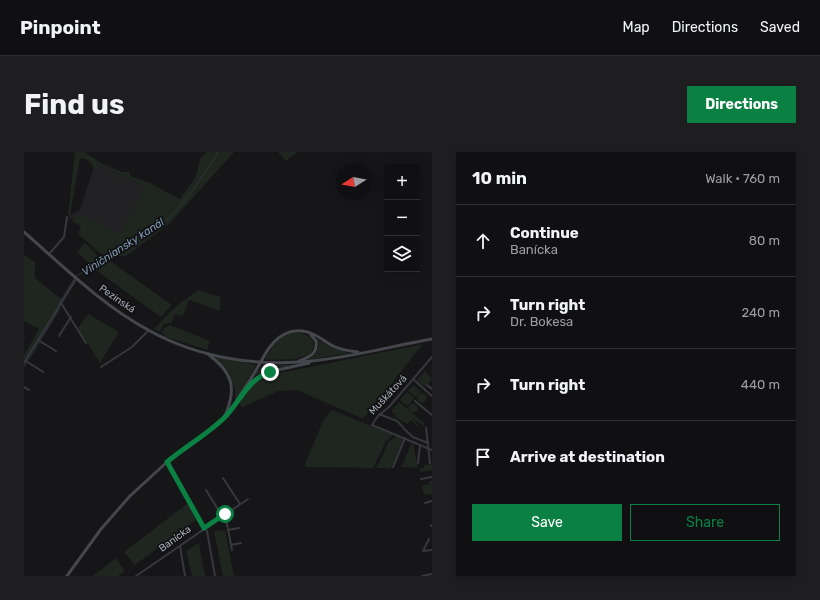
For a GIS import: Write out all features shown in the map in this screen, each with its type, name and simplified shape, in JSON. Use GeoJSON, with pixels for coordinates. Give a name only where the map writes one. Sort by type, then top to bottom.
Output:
{"type":"FeatureCollection","features":[{"type":"Feature","properties":{"kind":"main road","name":"Pezinská"},"geometry":{"type":"LineString","coordinates":[[24,232],[75,278],[149,330],[180,344],[205,352]]}},
{"type":"Feature","properties":{"kind":"main road"},"geometry":{"type":"LineString","coordinates":[[67,576],[109,519],[143,483],[167,462],[224,419],[234,407],[248,385],[273,342],[283,334],[295,331],[307,333],[337,348],[359,353]]}},
{"type":"Feature","properties":{"kind":"main road"},"geometry":{"type":"LineString","coordinates":[[295,362],[312,356],[315,351],[316,341],[307,333]]}},
{"type":"Feature","properties":{"kind":"main road"},"geometry":{"type":"LineString","coordinates":[[248,385],[264,374],[314,361],[432,340]]}},
{"type":"Feature","properties":{"kind":"main road"},"geometry":{"type":"LineString","coordinates":[[205,352],[242,360],[266,363],[314,361]]}},
{"type":"Feature","properties":{"kind":"main road"},"geometry":{"type":"LineString","coordinates":[[205,352],[222,365],[231,381],[232,398],[224,419]]}},
{"type":"Feature","properties":{"kind":"street"},"geometry":{"type":"LineString","coordinates":[[48,254],[64,237],[67,217]]}},
{"type":"Feature","properties":{"kind":"street"},"geometry":{"type":"LineString","coordinates":[[43,372],[25,362],[75,278]]}},
{"type":"Feature","properties":{"kind":"street"},"geometry":{"type":"LineString","coordinates":[[61,303],[86,343]]}},
{"type":"Feature","properties":{"kind":"street"},"geometry":{"type":"LineString","coordinates":[[59,336],[71,317]]}},
{"type":"Feature","properties":{"kind":"street"},"geometry":{"type":"LineString","coordinates":[[101,367],[132,347],[149,330]]}},
{"type":"Feature","properties":{"kind":"street"},"geometry":{"type":"LineString","coordinates":[[38,340],[56,351]]}},
{"type":"Feature","properties":{"kind":"street","name":"Muškátová"},"geometry":{"type":"LineString","coordinates":[[405,438],[372,425],[379,414],[389,407],[432,357]]}},
{"type":"Feature","properties":{"kind":"street"},"geometry":{"type":"LineString","coordinates":[[413,380],[432,396]]}},
{"type":"Feature","properties":{"kind":"street"},"geometry":{"type":"LineString","coordinates":[[427,385],[432,389]]}},
{"type":"Feature","properties":{"kind":"street"},"geometry":{"type":"LineString","coordinates":[[24,387],[29,390]]}},
{"type":"Feature","properties":{"kind":"street"},"geometry":{"type":"LineString","coordinates":[[415,401],[432,415]]}},
{"type":"Feature","properties":{"kind":"street"},"geometry":{"type":"LineString","coordinates":[[379,414],[397,421],[413,437],[428,443]]}},
{"type":"Feature","properties":{"kind":"street"},"geometry":{"type":"LineString","coordinates":[[426,428],[430,463]]}},
{"type":"Feature","properties":{"kind":"street"},"geometry":{"type":"LineString","coordinates":[[393,467],[405,438],[432,450]]}},
{"type":"Feature","properties":{"kind":"street"},"geometry":{"type":"LineString","coordinates":[[418,463],[420,445]]}},
{"type":"Feature","properties":{"kind":"street"},"geometry":{"type":"LineString","coordinates":[[167,462],[207,531],[215,576]]}},
{"type":"Feature","properties":{"kind":"street"},"geometry":{"type":"LineString","coordinates":[[421,479],[432,477]]}},
{"type":"Feature","properties":{"kind":"street"},"geometry":{"type":"LineString","coordinates":[[223,478],[240,504]]}},
{"type":"Feature","properties":{"kind":"street"},"geometry":{"type":"LineString","coordinates":[[206,490],[223,515],[232,550]]}},
{"type":"Feature","properties":{"kind":"street","name":"Banícka"},"geometry":{"type":"LineString","coordinates":[[136,576],[248,499]]}},
{"type":"Feature","properties":{"kind":"street"},"geometry":{"type":"LineString","coordinates":[[425,503],[432,501]]}},
{"type":"Feature","properties":{"kind":"street"},"geometry":{"type":"LineString","coordinates":[[228,530],[238,528]]}},
{"type":"Feature","properties":{"kind":"street"},"geometry":{"type":"LineString","coordinates":[[429,539],[423,551],[432,550]]}},
{"type":"Feature","properties":{"kind":"street"},"geometry":{"type":"LineString","coordinates":[[231,545],[241,543]]}},
{"type":"Feature","properties":{"kind":"street"},"geometry":{"type":"LineString","coordinates":[[180,546],[185,576]]}},
{"type":"Feature","properties":{"kind":"street"},"geometry":{"type":"LineString","coordinates":[[422,576],[432,574]]}},
{"type":"Feature","properties":{"kind":"shaded area"},"geometry":{"type":"Polygon","coordinates":[[[75,152],[85,152],[101,163],[121,172],[130,172],[130,176],[150,183],[180,199],[195,178],[201,158],[207,152],[234,152],[169,224],[126,256],[117,256],[110,261],[172,305],[161,317],[97,271],[77,252],[85,243],[101,259],[108,260],[78,234],[81,226],[72,221],[73,218],[84,215],[120,234],[145,186],[97,164],[95,169],[88,160],[82,158],[80,159],[70,215],[68,215],[75,152]]]}},
{"type":"Feature","properties":{"kind":"shaded area"},"geometry":{"type":"Polygon","coordinates":[[[278,152],[298,152],[286,161],[278,152]]]}},
{"type":"Feature","properties":{"kind":"shaded area"},"geometry":{"type":"Polygon","coordinates":[[[97,164],[145,186],[120,234],[84,215],[69,219],[70,215],[80,210],[93,170],[97,164]]]}},
{"type":"Feature","properties":{"kind":"shaded area"},"geometry":{"type":"Polygon","coordinates":[[[24,255],[35,262],[35,278],[62,300],[24,361],[24,355],[39,329],[24,321],[24,255]]]}},
{"type":"Feature","properties":{"kind":"shaded area"},"geometry":{"type":"Polygon","coordinates":[[[198,290],[220,297],[220,311],[189,300],[183,316],[175,314],[172,322],[163,325],[160,332],[154,329],[175,307],[198,290]]]}},
{"type":"Feature","properties":{"kind":"shaded area"},"geometry":{"type":"Polygon","coordinates":[[[88,314],[119,332],[100,363],[78,328],[88,314]]]}},
{"type":"Feature","properties":{"kind":"shaded area"},"geometry":{"type":"Polygon","coordinates":[[[170,325],[210,341],[207,350],[166,337],[162,333],[164,328],[170,325]]]}},
{"type":"Feature","properties":{"kind":"shaded area"},"geometry":{"type":"Polygon","coordinates":[[[293,333],[304,334],[311,339],[314,346],[310,354],[295,359],[265,360],[279,340],[293,333]]]}},
{"type":"Feature","properties":{"kind":"shaded area"},"geometry":{"type":"Polygon","coordinates":[[[317,339],[331,347],[350,353],[306,360],[318,349],[317,339]]]}},
{"type":"Feature","properties":{"kind":"shaded area"},"geometry":{"type":"Polygon","coordinates":[[[423,344],[363,419],[297,390],[278,391],[243,407],[240,406],[244,394],[252,384],[274,372],[275,374],[423,344]]]}},
{"type":"Feature","properties":{"kind":"shaded area"},"geometry":{"type":"Polygon","coordinates":[[[214,356],[256,365],[235,403],[235,389],[230,373],[214,356]]]}},
{"type":"Feature","properties":{"kind":"shaded area"},"geometry":{"type":"Polygon","coordinates":[[[262,365],[299,365],[270,369],[255,376],[262,365]]]}},
{"type":"Feature","properties":{"kind":"shaded area"},"geometry":{"type":"Polygon","coordinates":[[[425,371],[432,379],[425,387],[417,380],[425,371]]]}},
{"type":"Feature","properties":{"kind":"shaded area"},"geometry":{"type":"Polygon","coordinates":[[[413,385],[421,392],[416,397],[408,391],[413,385]]]}},
{"type":"Feature","properties":{"kind":"shaded area"},"geometry":{"type":"Polygon","coordinates":[[[407,392],[415,398],[407,406],[400,400],[407,392]]]}},
{"type":"Feature","properties":{"kind":"shaded area"},"geometry":{"type":"Polygon","coordinates":[[[420,394],[424,394],[426,398],[424,402],[420,402],[418,400],[418,396],[420,394]]]}},
{"type":"Feature","properties":{"kind":"shaded area"},"geometry":{"type":"Polygon","coordinates":[[[399,402],[424,423],[425,427],[412,418],[421,429],[411,420],[407,424],[394,416],[395,414],[391,411],[399,402]]]}},
{"type":"Feature","properties":{"kind":"shaded area"},"geometry":{"type":"Polygon","coordinates":[[[411,404],[415,404],[417,408],[415,412],[411,412],[409,410],[409,406],[411,404]]]}},
{"type":"Feature","properties":{"kind":"shaded area"},"geometry":{"type":"Polygon","coordinates":[[[332,410],[393,435],[386,441],[373,468],[306,467],[305,464],[324,419],[332,410]]]}},
{"type":"Feature","properties":{"kind":"shaded area"},"geometry":{"type":"Polygon","coordinates":[[[397,436],[403,439],[391,468],[376,468],[388,442],[397,436]]]}},
{"type":"Feature","properties":{"kind":"shaded area"},"geometry":{"type":"Polygon","coordinates":[[[412,443],[418,468],[401,467],[412,443]]]}},
{"type":"Feature","properties":{"kind":"shaded area"},"geometry":{"type":"Polygon","coordinates":[[[432,464],[432,470],[420,472],[420,468],[424,468],[424,465],[432,464]]]}},
{"type":"Feature","properties":{"kind":"shaded area"},"geometry":{"type":"Polygon","coordinates":[[[429,481],[432,481],[432,494],[424,495],[422,486],[429,484],[429,481]]]}},
{"type":"Feature","properties":{"kind":"shaded area"},"geometry":{"type":"Polygon","coordinates":[[[188,503],[197,519],[135,565],[124,552],[188,503]]]}},
{"type":"Feature","properties":{"kind":"shaded area"},"geometry":{"type":"Polygon","coordinates":[[[225,530],[234,576],[223,576],[214,531],[225,530]]]}},
{"type":"Feature","properties":{"kind":"shaded area"},"geometry":{"type":"Polygon","coordinates":[[[199,543],[205,576],[192,576],[186,551],[199,543]]]}},
{"type":"Feature","properties":{"kind":"shaded area"},"geometry":{"type":"Polygon","coordinates":[[[116,558],[125,571],[118,576],[93,576],[116,558]]]}},
{"type":"Feature","properties":{"kind":"waterway","name":"Viničniansky kanál"},"geometry":{"type":"LineString","coordinates":[[76,276],[131,245],[162,224],[179,208],[200,180],[218,152]]}},
{"type":"Feature","properties":{"kind":"waterway","name":"Viničniansky kanál"},"geometry":{"type":"LineString","coordinates":[[58,305],[74,279]]}},
{"type":"Feature","properties":{"kind":"waterway","name":"Viničniansky kanál"},"geometry":{"type":"LineString","coordinates":[[24,367],[60,308]]}},
{"type":"Feature","properties":{"kind":"route"},"geometry":{"type":"LineString","coordinates":[[225,514],[204,528],[167,462],[224,419],[234,407],[248,385],[258,376],[270,372]]}}]}
